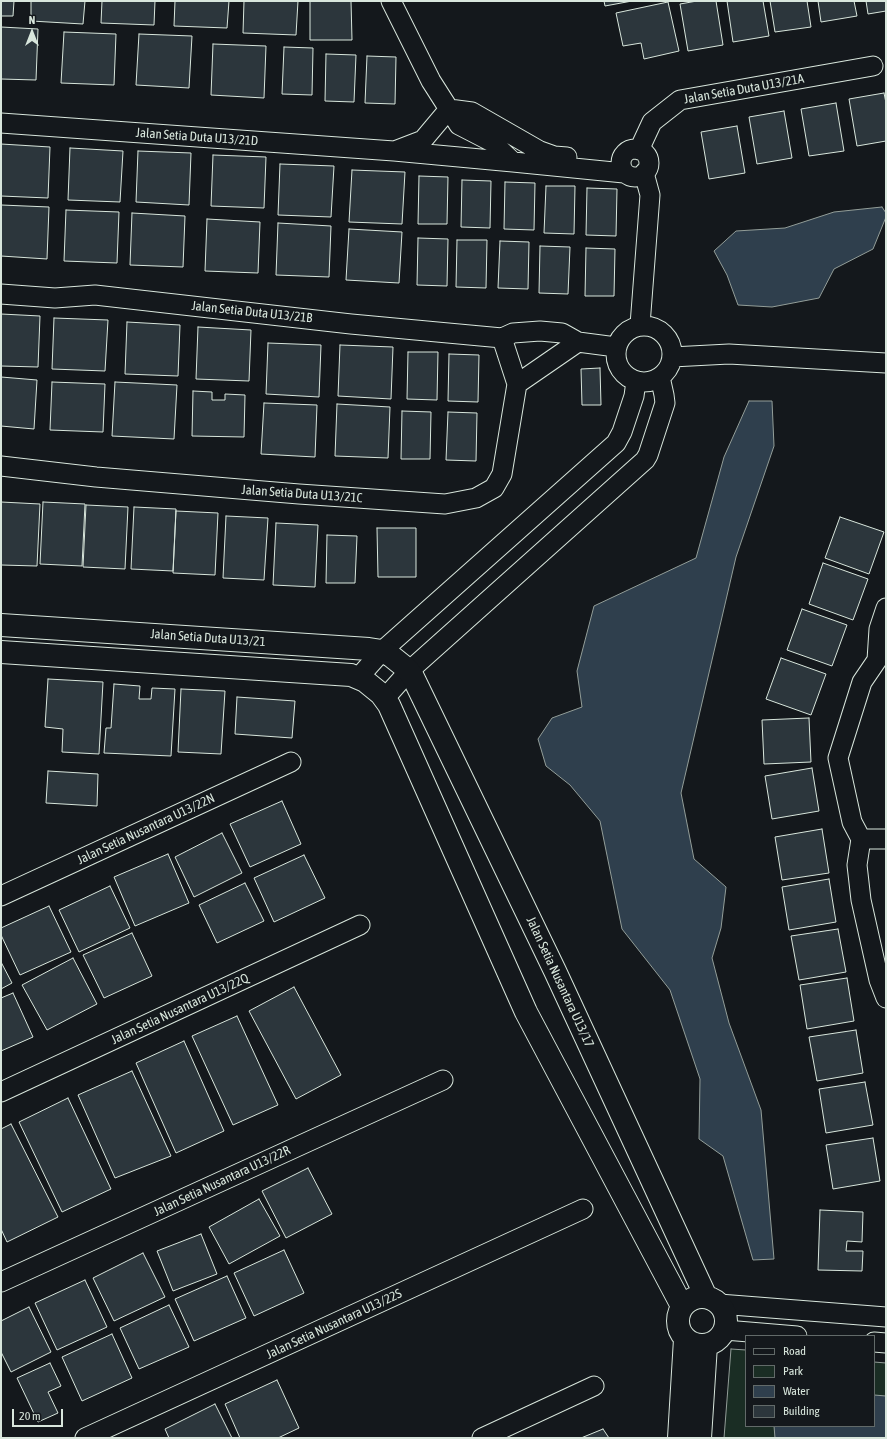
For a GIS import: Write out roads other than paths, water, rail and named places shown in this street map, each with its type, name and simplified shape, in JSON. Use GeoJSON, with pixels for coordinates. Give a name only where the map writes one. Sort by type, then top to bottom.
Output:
{"type":"FeatureCollection","features":[{"type":"Feature","properties":{"kind":"main road","name":"Jalan Setia Duta U13/21"},"geometry":{"type":"LineString","coordinates":[[1,625],[369,648],[382,651],[391,656],[409,671]]}},
{"type":"Feature","properties":{"kind":"main road"},"geometry":{"type":"LineString","coordinates":[[1,652],[351,675],[366,681],[385,698],[526,1012],[682,1306]]}},
{"type":"Feature","properties":{"kind":"main road","name":"Jalan Setia Nusantara U13/17"},"geometry":{"type":"LineString","coordinates":[[409,671],[555,971],[712,1300]]}},
{"type":"Feature","properties":{"kind":"main road"},"geometry":{"type":"LineString","coordinates":[[693,1298],[712,1300],[724,1309],[727,1323],[721,1337],[706,1345],[691,1343],[685,1339],[680,1333],[677,1319],[682,1306],[693,1298]]}},
{"type":"Feature","properties":{"kind":"main road"},"geometry":{"type":"LineString","coordinates":[[679,1438],[685,1339]]}},
{"type":"Feature","properties":{"kind":"main road"},"geometry":{"type":"LineString","coordinates":[[700,1438],[706,1345]]}},
{"type":"Feature","properties":{"kind":"street"},"geometry":{"type":"LineString","coordinates":[[391,1],[431,81],[459,124],[492,142],[513,162]]}},
{"type":"Feature","properties":{"kind":"street","name":"Jalan Setia Duta U13/21A"},"geometry":{"type":"LineString","coordinates":[[639,150],[652,122],[680,100],[873,66]]}},
{"type":"Feature","properties":{"kind":"street"},"geometry":{"type":"LineString","coordinates":[[394,151],[423,140],[449,110]]}},
{"type":"Feature","properties":{"kind":"street"},"geometry":{"type":"LineString","coordinates":[[449,110],[472,112],[540,151],[554,156],[623,167],[632,177],[644,174],[647,170],[649,160],[644,152],[639,150],[630,150],[626,153],[623,167]]}},
{"type":"Feature","properties":{"kind":"street","name":"Jalan Setia Duta U13/21D"},"geometry":{"type":"LineString","coordinates":[[1,122],[394,151],[513,162],[623,167]]}},
{"type":"Feature","properties":{"kind":"street"},"geometry":{"type":"LineString","coordinates":[[640,325],[650,195],[644,174]]}},
{"type":"Feature","properties":{"kind":"street","name":"Jalan Setia Duta U13/21B"},"geometry":{"type":"LineString","coordinates":[[1,294],[55,298],[95,295],[351,324],[502,338]]}},
{"type":"Feature","properties":{"kind":"street"},"geometry":{"type":"LineString","coordinates":[[640,325],[654,327],[665,334],[672,349],[672,358],[666,372],[660,377],[652,381],[636,381],[628,378],[621,372],[616,360],[616,347],[624,332],[640,325]]}},
{"type":"Feature","properties":{"kind":"street"},"geometry":{"type":"LineString","coordinates":[[578,342],[517,384],[502,338],[513,333],[540,331],[562,333],[578,342],[616,347]]}},
{"type":"Feature","properties":{"kind":"street"},"geometry":{"type":"LineString","coordinates":[[672,358],[729,354],[886,363]]}},
{"type":"Feature","properties":{"kind":"street"},"geometry":{"type":"LineString","coordinates":[[385,698],[409,671],[646,460],[665,403],[660,377]]}},
{"type":"Feature","properties":{"kind":"street"},"geometry":{"type":"LineString","coordinates":[[359,677],[382,651],[616,443],[622,432],[634,396],[636,381]]}},
{"type":"Feature","properties":{"kind":"street","name":"Jalan Setia Duta U13/21C"},"geometry":{"type":"LineString","coordinates":[[1,466],[136,480],[299,494],[445,504],[476,498],[494,488],[502,474],[517,384]]}},
{"type":"Feature","properties":{"kind":"street"},"geometry":{"type":"LineString","coordinates":[[886,608],[879,629],[881,661],[862,682],[838,758],[852,822],[861,839],[857,865],[862,900],[879,980],[886,998]]}},
{"type":"Feature","properties":{"kind":"street","name":"Jalan Setia Nusantara U13/22N"},"geometry":{"type":"LineString","coordinates":[[1,896],[292,762]]}},
{"type":"Feature","properties":{"kind":"street"},"geometry":{"type":"LineString","coordinates":[[861,839],[886,838]]}},
{"type":"Feature","properties":{"kind":"street","name":"Jalan Setia Nusantara U13/22Q"},"geometry":{"type":"LineString","coordinates":[[1,1092],[360,924]]}},
{"type":"Feature","properties":{"kind":"street","name":"Jalan Setia Nusantara U13/22R"},"geometry":{"type":"LineString","coordinates":[[1,1282],[443,1080]]}},
{"type":"Feature","properties":{"kind":"street","name":"Jalan Setia Nusantara U13/22S"},"geometry":{"type":"LineString","coordinates":[[85,1438],[583,1209]]}},
{"type":"Feature","properties":{"kind":"street"},"geometry":{"type":"LineString","coordinates":[[712,1300],[886,1317]]}},
{"type":"Feature","properties":{"kind":"street"},"geometry":{"type":"LineString","coordinates":[[725,1330],[785,1335]]}},
{"type":"Feature","properties":{"kind":"street"},"geometry":{"type":"LineString","coordinates":[[875,1342],[886,1343]]}},
{"type":"Feature","properties":{"kind":"street"},"geometry":{"type":"LineString","coordinates":[[482,1438],[594,1386]]}},
{"type":"Feature","properties":{"kind":"water"},"geometry":{"type":"Polygon","coordinates":[[[882,207],[886,213],[886,217],[873,249],[834,269],[819,298],[772,307],[738,305],[727,275],[714,251],[736,231],[785,228],[834,212],[882,207]]]}},
{"type":"Feature","properties":{"kind":"water"},"geometry":{"type":"Polygon","coordinates":[[[749,401],[772,401],[774,446],[736,557],[681,793],[694,859],[726,887],[721,928],[712,958],[729,1023],[761,1110],[774,1259],[753,1260],[723,1156],[699,1139],[700,1079],[670,990],[622,929],[600,821],[570,785],[546,766],[538,739],[552,718],[582,707],[577,671],[594,606],[696,558],[724,457],[749,401]]]}},
{"type":"Feature","properties":{"kind":"water"},"geometry":{"type":"Polygon","coordinates":[[[875,1395],[886,1396],[886,1438],[775,1438],[774,1427],[875,1427],[875,1395]]]}}]}
